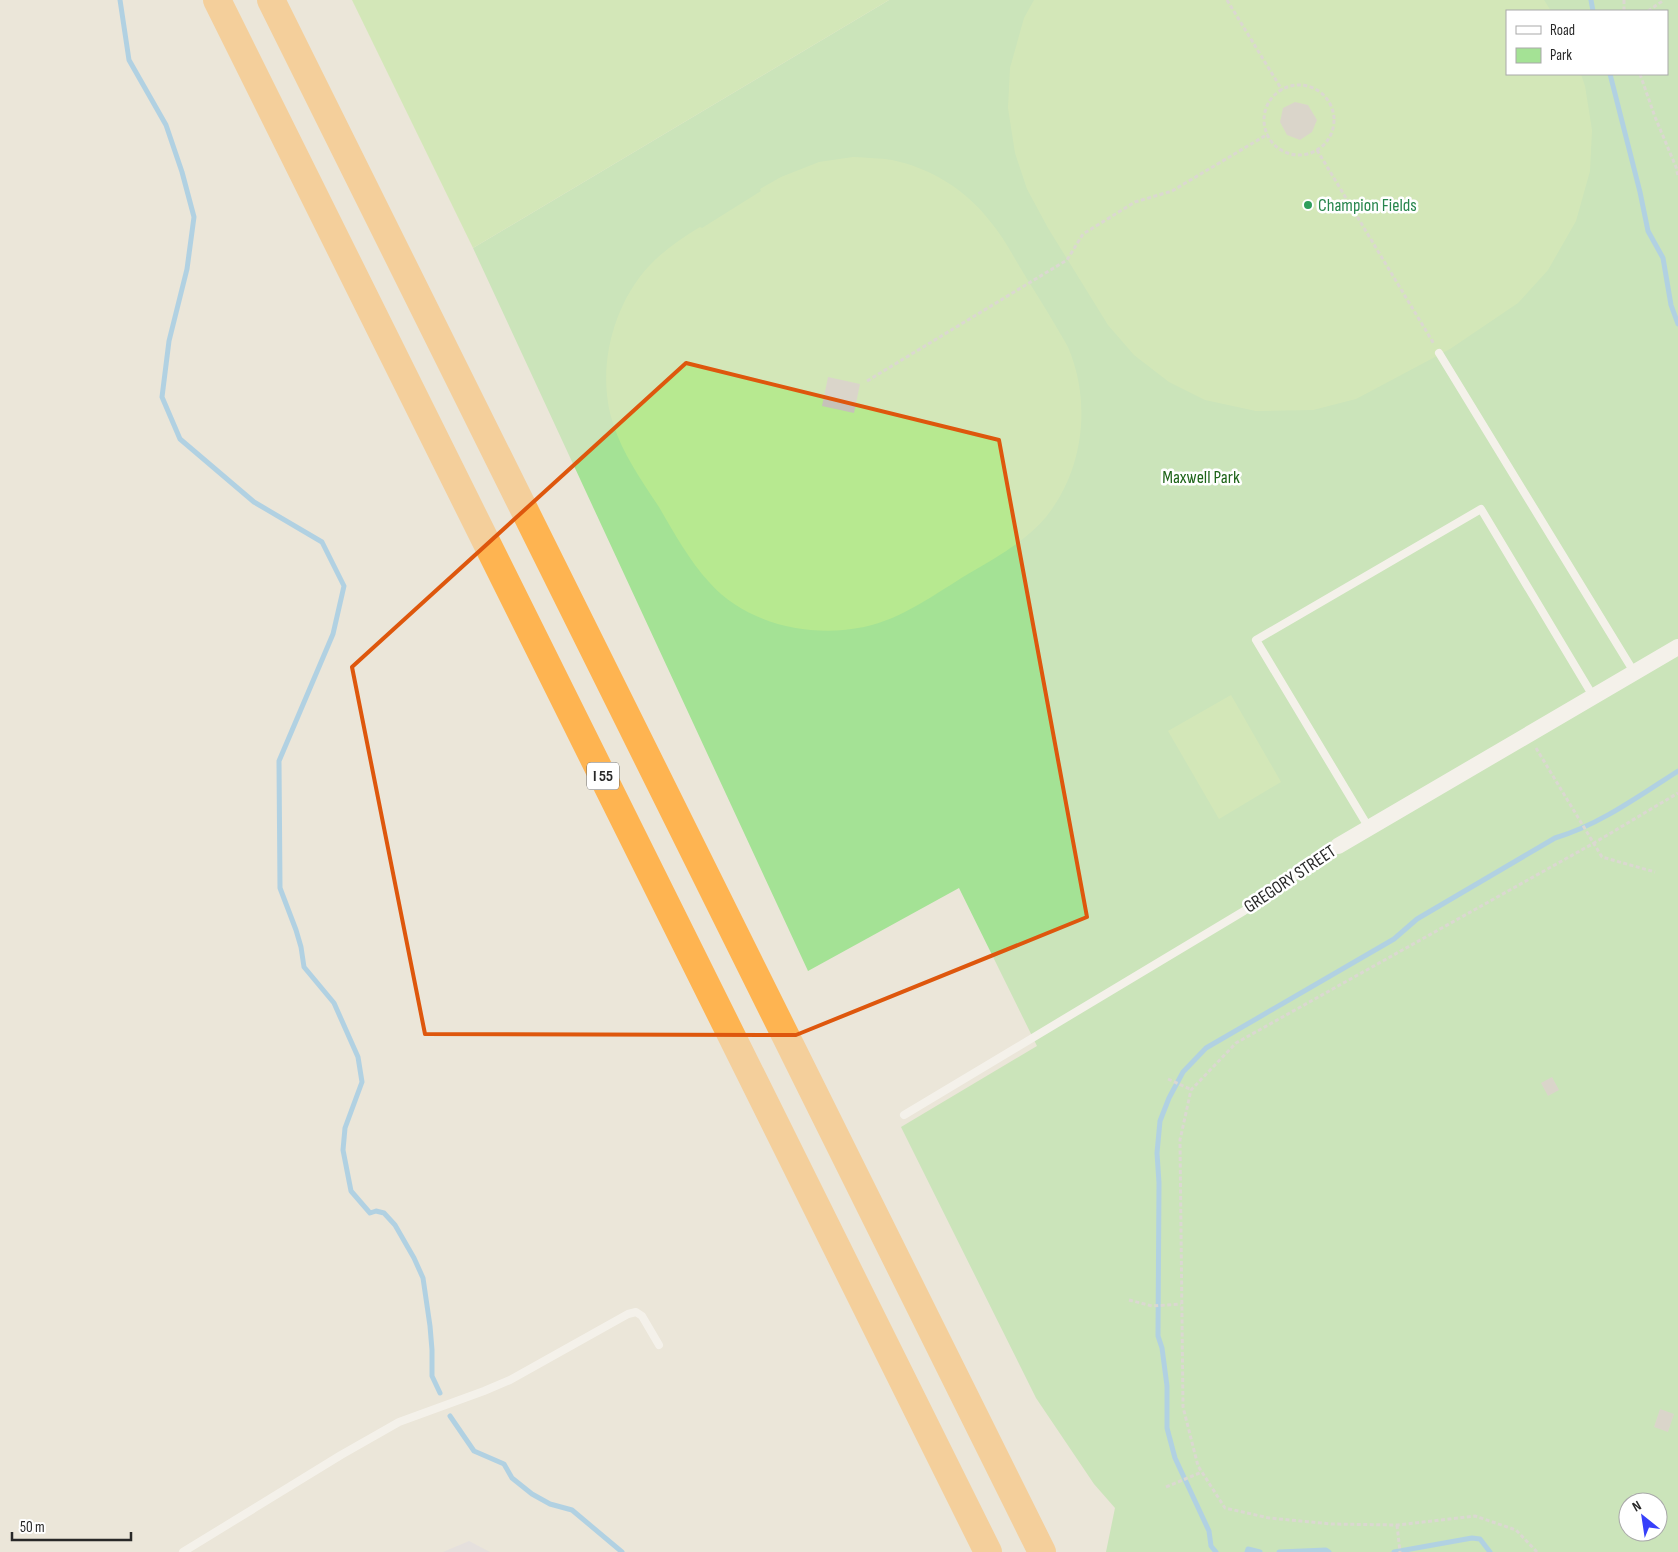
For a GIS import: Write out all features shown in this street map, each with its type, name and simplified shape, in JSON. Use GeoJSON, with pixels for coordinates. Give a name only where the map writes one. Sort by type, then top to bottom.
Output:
{"type":"FeatureCollection","features":[{"type":"Feature","properties":{"kind":"highway","name":"I 55"},"geometry":{"type":"LineString","coordinates":[[217,0],[988,1552]]}},
{"type":"Feature","properties":{"kind":"highway"},"geometry":{"type":"LineString","coordinates":[[271,0],[1042,1552]]}},
{"type":"Feature","properties":{"kind":"street","name":"GREGORY STREET"},"geometry":{"type":"LineString","coordinates":[[1338,846],[1678,647]]}},
{"type":"Feature","properties":{"kind":"lane"},"geometry":{"type":"LineString","coordinates":[[1439,353],[1634,672]]}},
{"type":"Feature","properties":{"kind":"lane"},"geometry":{"type":"LineString","coordinates":[[1370,828],[1256,640],[1482,508],[1593,696]]}},
{"type":"Feature","properties":{"kind":"lane","name":"GREGORY STREET"},"geometry":{"type":"LineString","coordinates":[[904,1115],[1244,911],[1338,846]]}},
{"type":"Feature","properties":{"kind":"lane"},"geometry":{"type":"LineString","coordinates":[[183,1552],[399,1422],[510,1380],[628,1314],[636,1312],[642,1316],[659,1345]]}},
{"type":"Feature","properties":{"kind":"path"},"geometry":{"type":"LineString","coordinates":[[1227,0],[1282,90]]}},
{"type":"Feature","properties":{"kind":"path"},"geometry":{"type":"LineString","coordinates":[[1649,10],[1664,0]]}},
{"type":"Feature","properties":{"kind":"path"},"geometry":{"type":"LineString","coordinates":[[1640,75],[1678,176]]}},
{"type":"Feature","properties":{"kind":"path"},"geometry":{"type":"LineString","coordinates":[[1293,86],[1306,86],[1317,90],[1326,97],[1332,108],[1334,120],[1332,132],[1326,142],[1317,150],[1296,155],[1285,152],[1276,146],[1268,134],[1264,116],[1267,106],[1273,96],[1282,90],[1293,86]]}},
{"type":"Feature","properties":{"kind":"path"},"geometry":{"type":"LineString","coordinates":[[867,380],[1067,260],[1084,234],[1135,202],[1172,191],[1268,134]]}},
{"type":"Feature","properties":{"kind":"path"},"geometry":{"type":"LineString","coordinates":[[1317,150],[1439,353]]}},
{"type":"Feature","properties":{"kind":"path"},"geometry":{"type":"LineString","coordinates":[[1528,735],[1602,857],[1655,872]]}},
{"type":"Feature","properties":{"kind":"path"},"geometry":{"type":"LineString","coordinates":[[1537,1552],[1516,1530],[1475,1516],[1397,1526],[1331,1524],[1269,1518],[1225,1508],[1198,1466],[1183,1407],[1180,1140],[1192,1090],[1236,1043],[1594,843],[1678,792]]}},
{"type":"Feature","properties":{"kind":"path"},"geometry":{"type":"LineString","coordinates":[[1168,1079],[1192,1090]]}},
{"type":"Feature","properties":{"kind":"path"},"geometry":{"type":"LineString","coordinates":[[1129,1300],[1152,1306],[1182,1304]]}},
{"type":"Feature","properties":{"kind":"path"},"geometry":{"type":"LineString","coordinates":[[1166,1487],[1202,1472]]}},
{"type":"Feature","properties":{"kind":"path"},"geometry":{"type":"LineString","coordinates":[[1397,1526],[1400,1552]]}},
{"type":"Feature","properties":{"kind":"highlighted area"},"geometry":{"type":"Polygon","coordinates":[[[686,363],[999,440],[1087,917],[796,1035],[425,1034],[352,667],[686,363]]]}},
{"type":"Feature","properties":{"kind":"shaded area"},"geometry":{"type":"Polygon","coordinates":[[[469,1541],[490,1552],[443,1552],[469,1541]]]}},
{"type":"Feature","properties":{"kind":"green space"},"geometry":{"type":"Polygon","coordinates":[[[352,0],[889,0],[473,248],[352,0]]]}},
{"type":"Feature","properties":{"kind":"green space","name":"Maxwell Park"},"geometry":{"type":"Polygon","coordinates":[[[889,0],[1678,0],[1678,1552],[1106,1552],[1115,1508],[1094,1484],[1036,1398],[901,1127],[1037,1046],[959,888],[808,971],[473,248],[889,0]]]}},
{"type":"Feature","properties":{"kind":"green space","name":"Champion Fields"},"geometry":{"type":"Polygon","coordinates":[[[1034,0],[1544,0],[1550,10],[1506,10],[1506,75],[1581,75],[1585,86],[1592,130],[1590,171],[1576,221],[1548,270],[1518,303],[1450,349],[1356,399],[1313,410],[1256,411],[1205,400],[1169,382],[1134,355],[1108,325],[1048,228],[1027,189],[1015,153],[1008,108],[1010,68],[1024,18],[1034,0]]]}},
{"type":"Feature","properties":{"kind":"green space"},"geometry":{"type":"Polygon","coordinates":[[[853,157],[892,160],[933,174],[946,181],[969,199],[994,226],[1008,246],[1069,350],[1077,373],[1080,394],[1080,438],[1075,459],[1059,499],[1046,517],[1029,534],[1009,549],[905,612],[864,627],[823,631],[781,625],[742,609],[724,597],[695,565],[633,466],[617,434],[608,403],[607,361],[611,340],[625,300],[649,266],[667,250],[693,231],[700,227],[702,228],[781,177],[819,162],[853,157]]]}},
{"type":"Feature","properties":{"kind":"green space"},"geometry":{"type":"Polygon","coordinates":[[[1231,695],[1281,782],[1219,819],[1168,731],[1231,695]]]}},
{"type":"Feature","properties":{"kind":"building"},"geometry":{"type":"Polygon","coordinates":[[[1295,102],[1308,105],[1317,120],[1312,132],[1300,140],[1287,135],[1280,122],[1283,108],[1295,102]]]}},
{"type":"Feature","properties":{"kind":"building"},"geometry":{"type":"Polygon","coordinates":[[[828,377],[860,384],[854,413],[822,406],[828,377]]]}},
{"type":"Feature","properties":{"kind":"building"},"geometry":{"type":"Polygon","coordinates":[[[1552,1077],[1559,1090],[1548,1096],[1541,1083],[1552,1077]]]}},
{"type":"Feature","properties":{"kind":"building"},"geometry":{"type":"Polygon","coordinates":[[[1660,1409],[1674,1414],[1668,1432],[1654,1427],[1660,1409]]]}},
{"type":"Feature","properties":{"kind":"waterway"},"geometry":{"type":"LineString","coordinates":[[120,0],[129,60],[166,125],[182,172],[194,217],[187,269],[169,341],[162,397],[180,439],[254,502],[322,542],[344,586],[333,634],[279,761],[280,888],[296,930],[304,967],[334,1003],[358,1057],[362,1082],[345,1128],[343,1150],[351,1191],[370,1213],[376,1211],[384,1213],[395,1225],[423,1278],[430,1326],[432,1376],[440,1393]]}},
{"type":"Feature","properties":{"kind":"waterway"},"geometry":{"type":"LineString","coordinates":[[1591,0],[1593,10]]}},
{"type":"Feature","properties":{"kind":"waterway"},"geometry":{"type":"LineString","coordinates":[[1610,75],[1648,231],[1663,258],[1671,305],[1678,324]]}},
{"type":"Feature","properties":{"kind":"waterway"},"geometry":{"type":"LineString","coordinates":[[1216,1552],[1211,1546],[1209,1531],[1175,1458],[1167,1428],[1167,1386],[1162,1348],[1158,1336],[1159,1183],[1157,1153],[1160,1121],[1169,1098],[1183,1072],[1206,1048],[1394,939],[1417,919],[1555,838],[1603,818],[1678,771]]}},
{"type":"Feature","properties":{"kind":"waterway"},"geometry":{"type":"LineString","coordinates":[[450,1416],[474,1451],[504,1464],[512,1478],[532,1494],[550,1504],[572,1510],[622,1552]]}},
{"type":"Feature","properties":{"kind":"waterway"},"geometry":{"type":"LineString","coordinates":[[1394,1552],[1472,1538],[1480,1539],[1490,1552]]}},
{"type":"Feature","properties":{"kind":"waterway"},"geometry":{"type":"LineString","coordinates":[[1247,1552],[1248,1549],[1260,1552]]}},
{"type":"Feature","properties":{"kind":"waterway"},"geometry":{"type":"LineString","coordinates":[[1279,1552],[1326,1550],[1329,1552]]}},
{"type":"Feature","properties":{"kind":"place","name":"Champion Fields"},"geometry":{"type":"Point","coordinates":[1308,205]}}]}
